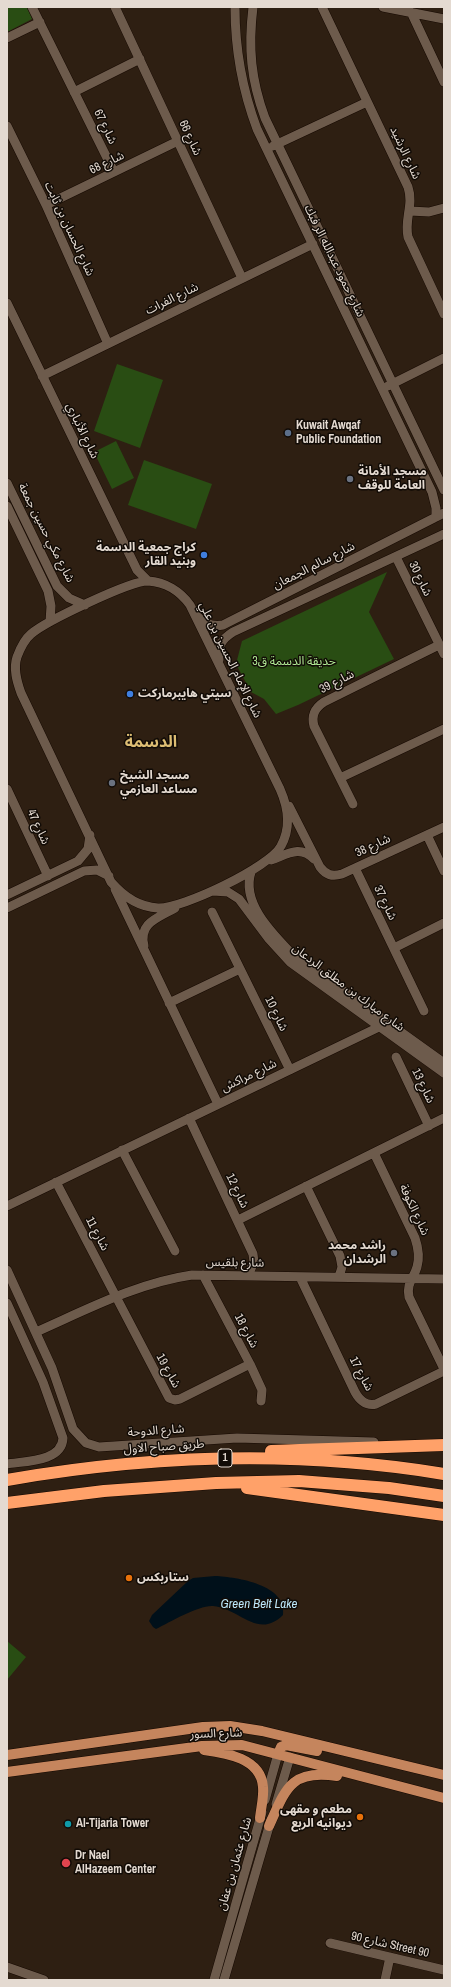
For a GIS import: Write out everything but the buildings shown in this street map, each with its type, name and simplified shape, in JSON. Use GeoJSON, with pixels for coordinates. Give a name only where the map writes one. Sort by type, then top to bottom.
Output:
{"type":"FeatureCollection","features":[{"type":"Feature","properties":{"kind":"highway"},"geometry":{"type":"LineString","coordinates":[[212,1458],[248,1451],[419,1444],[444,1445]]}},
{"type":"Feature","properties":{"kind":"highway","name":"طريق صباح الاول"},"geometry":{"type":"LineString","coordinates":[[7,1480],[68,1469],[162,1460],[212,1458],[280,1458],[343,1462],[444,1474]]}},
{"type":"Feature","properties":{"kind":"highway","name":"1"},"geometry":{"type":"LineString","coordinates":[[7,1503],[104,1491],[216,1483],[299,1481],[389,1488],[444,1496]]}},
{"type":"Feature","properties":{"kind":"highway"},"geometry":{"type":"LineString","coordinates":[[216,1483],[444,1515]]}},
{"type":"Feature","properties":{"kind":"main road","name":"شارع السور"},"geometry":{"type":"LineString","coordinates":[[7,1755],[203,1727],[236,1727],[276,1734],[444,1775]]}},
{"type":"Feature","properties":{"kind":"main road"},"geometry":{"type":"LineString","coordinates":[[276,1734],[285,1738],[291,1745],[290,1757]]}},
{"type":"Feature","properties":{"kind":"main road","name":"شارع السور"},"geometry":{"type":"LineString","coordinates":[[7,1772],[186,1748],[216,1745],[242,1745],[444,1798]]}},
{"type":"Feature","properties":{"kind":"main road"},"geometry":{"type":"LineString","coordinates":[[278,1754],[282,1747],[291,1745],[329,1753],[357,1754]]}},
{"type":"Feature","properties":{"kind":"main road"},"geometry":{"type":"LineString","coordinates":[[186,1748],[234,1756],[242,1759],[254,1767],[259,1774],[263,1785],[260,1818]]}},
{"type":"Feature","properties":{"kind":"main road"},"geometry":{"type":"LineString","coordinates":[[269,1826],[286,1790],[302,1777],[321,1773],[377,1781]]}},
{"type":"Feature","properties":{"kind":"street","name":"شارع 67"},"geometry":{"type":"LineString","coordinates":[[32,7],[114,172]]}},
{"type":"Feature","properties":{"kind":"street","name":"شارع 66"},"geometry":{"type":"LineString","coordinates":[[115,7],[242,278]]}},
{"type":"Feature","properties":{"kind":"street","name":"شارع حمود عبدالله الر فبك"},"geometry":{"type":"LineString","coordinates":[[235,7],[235,29],[239,65],[244,90],[255,123],[432,492],[436,508],[440,515]]}},
{"type":"Feature","properties":{"kind":"street","name":"شارع حمود عبدالله الر فبك"},"geometry":{"type":"LineString","coordinates":[[253,7],[250,31],[250,50],[255,86],[264,114],[277,144],[444,490]]}},
{"type":"Feature","properties":{"kind":"street","name":"شارع الرشيد"},"geometry":{"type":"LineString","coordinates":[[322,7],[408,187],[410,196],[410,211],[407,228],[408,236],[444,314]]}},
{"type":"Feature","properties":{"kind":"street"},"geometry":{"type":"LineString","coordinates":[[383,7],[444,19]]}},
{"type":"Feature","properties":{"kind":"street"},"geometry":{"type":"LineString","coordinates":[[411,12],[444,82]]}},
{"type":"Feature","properties":{"kind":"street"},"geometry":{"type":"LineString","coordinates":[[7,38],[40,22]]}},
{"type":"Feature","properties":{"kind":"street"},"geometry":{"type":"LineString","coordinates":[[235,29],[244,33],[250,31]]}},
{"type":"Feature","properties":{"kind":"street"},"geometry":{"type":"LineString","coordinates":[[74,92],[140,59]]}},
{"type":"Feature","properties":{"kind":"street"},"geometry":{"type":"LineString","coordinates":[[267,149],[367,102]]}},
{"type":"Feature","properties":{"kind":"street","name":"شارع الحسان بن ثابت"},"geometry":{"type":"LineString","coordinates":[[7,126],[46,205],[108,344]]}},
{"type":"Feature","properties":{"kind":"street","name":"شارع 68"},"geometry":{"type":"LineString","coordinates":[[46,205],[178,142]]}},
{"type":"Feature","properties":{"kind":"street"},"geometry":{"type":"LineString","coordinates":[[410,211],[429,212],[444,208]]}},
{"type":"Feature","properties":{"kind":"street","name":"شارع الفرات"},"geometry":{"type":"LineString","coordinates":[[42,376],[313,244]]}},
{"type":"Feature","properties":{"kind":"street","name":"شارع الأنباري"},"geometry":{"type":"LineString","coordinates":[[7,303],[137,570],[148,581]]}},
{"type":"Feature","properties":{"kind":"street"},"geometry":{"type":"LineString","coordinates":[[382,389],[444,358]]}},
{"type":"Feature","properties":{"kind":"street","name":"شارع مكي حسين جمعة"},"geometry":{"type":"LineString","coordinates":[[7,483],[57,586],[69,598],[85,605]]}},
{"type":"Feature","properties":{"kind":"street","name":"شارع مكي حسين جمعة"},"geometry":{"type":"LineString","coordinates":[[7,506],[48,591],[51,606],[50,622]]}},
{"type":"Feature","properties":{"kind":"street","name":"شارع سالم الجمعان"},"geometry":{"type":"LineString","coordinates":[[195,614],[208,624],[214,626],[223,624],[440,515]]}},
{"type":"Feature","properties":{"kind":"street","name":"شارع سالم الجمعان"},"geometry":{"type":"LineString","coordinates":[[220,665],[219,645],[229,635],[444,534]]}},
{"type":"Feature","properties":{"kind":"street","name":"شارع 30"},"geometry":{"type":"LineString","coordinates":[[396,557],[444,654]]}},
{"type":"Feature","properties":{"kind":"street"},"geometry":{"type":"LineString","coordinates":[[357,558],[354,563],[354,567],[357,571],[363,572]]}},
{"type":"Feature","properties":{"kind":"street"},"geometry":{"type":"LineString","coordinates":[[132,584],[137,570]]}},
{"type":"Feature","properties":{"kind":"street","name":"شارع الإمام الحسين بن علي"},"geometry":{"type":"LineString","coordinates":[[148,581],[162,584],[176,590],[187,601],[195,614],[282,794],[287,811],[286,834],[279,849],[266,862],[251,872],[184,903],[164,908],[142,905],[123,894],[110,879],[21,693],[17,681],[16,659],[23,644],[31,634],[50,622],[132,584],[148,581]]}},
{"type":"Feature","properties":{"kind":"street","name":"شارع 39"},"geometry":{"type":"LineString","coordinates":[[353,804],[314,726],[313,718],[316,709],[324,702],[440,645]]}},
{"type":"Feature","properties":{"kind":"street"},"geometry":{"type":"LineString","coordinates":[[7,665],[16,659]]}},
{"type":"Feature","properties":{"kind":"street"},"geometry":{"type":"LineString","coordinates":[[7,674],[17,681]]}},
{"type":"Feature","properties":{"kind":"street"},"geometry":{"type":"LineString","coordinates":[[340,778],[444,729]]}},
{"type":"Feature","properties":{"kind":"street","name":"شارع 47"},"geometry":{"type":"LineString","coordinates":[[7,789],[48,876]]}},
{"type":"Feature","properties":{"kind":"street","name":"شارع 38"},"geometry":{"type":"LineString","coordinates":[[282,794],[323,871],[332,876],[342,874],[444,827]]}},
{"type":"Feature","properties":{"kind":"street"},"geometry":{"type":"LineString","coordinates":[[7,895],[48,876],[82,857],[88,849],[90,835]]}},
{"type":"Feature","properties":{"kind":"street"},"geometry":{"type":"LineString","coordinates":[[427,835],[444,871]]}},
{"type":"Feature","properties":{"kind":"street","name":"شارع 38"},"geometry":{"type":"LineString","coordinates":[[266,862],[300,851],[306,852],[317,861]]}},
{"type":"Feature","properties":{"kind":"street","name":"شارع 37"},"geometry":{"type":"LineString","coordinates":[[355,868],[424,1011]]}},
{"type":"Feature","properties":{"kind":"street"},"geometry":{"type":"LineString","coordinates":[[7,908],[84,871],[97,870],[110,879],[168,1003],[218,1104]]}},
{"type":"Feature","properties":{"kind":"street","name":"شارع مبارك بن مطلق الردعان"},"geometry":{"type":"LineString","coordinates":[[251,872],[248,886],[253,904],[285,946],[302,962],[444,1073]]}},
{"type":"Feature","properties":{"kind":"street","name":"شارع مبارك بن مطلق الردعان"},"geometry":{"type":"LineString","coordinates":[[209,891],[226,892],[236,896],[275,946],[290,962],[444,1064]]}},
{"type":"Feature","properties":{"kind":"street"},"geometry":{"type":"LineString","coordinates":[[147,958],[142,939],[146,927],[184,903]]}},
{"type":"Feature","properties":{"kind":"street","name":"شارع 10"},"geometry":{"type":"LineString","coordinates":[[212,912],[290,1070]]}},
{"type":"Feature","properties":{"kind":"street"},"geometry":{"type":"LineString","coordinates":[[394,948],[444,923]]}},
{"type":"Feature","properties":{"kind":"street"},"geometry":{"type":"LineString","coordinates":[[168,1003],[240,969]]}},
{"type":"Feature","properties":{"kind":"street","name":"شارع مراكش"},"geometry":{"type":"LineString","coordinates":[[7,1206],[290,1070],[382,1024]]}},
{"type":"Feature","properties":{"kind":"street","name":"شارع 13"},"geometry":{"type":"LineString","coordinates":[[396,1057],[429,1126]]}},
{"type":"Feature","properties":{"kind":"street","name":"شارع 12"},"geometry":{"type":"LineString","coordinates":[[189,1118],[254,1256],[253,1264],[248,1275]]}},
{"type":"Feature","properties":{"kind":"street"},"geometry":{"type":"LineString","coordinates":[[238,1220],[429,1126],[443,1121]]}},
{"type":"Feature","properties":{"kind":"street"},"geometry":{"type":"LineString","coordinates":[[122,1150],[175,1251]]}},
{"type":"Feature","properties":{"kind":"street","name":"شارع الكوفة"},"geometry":{"type":"LineString","coordinates":[[374,1153],[416,1242],[418,1264],[410,1278]]}},
{"type":"Feature","properties":{"kind":"street","name":"شارع 11"},"geometry":{"type":"LineString","coordinates":[[56,1182],[116,1297]]}},
{"type":"Feature","properties":{"kind":"street"},"geometry":{"type":"LineString","coordinates":[[306,1186],[340,1256],[342,1267],[339,1277]]}},
{"type":"Feature","properties":{"kind":"street","name":"شارع الدوحة"},"geometry":{"type":"LineString","coordinates":[[8,1274],[36,1332],[56,1381],[73,1429],[82,1440],[94,1446],[237,1438],[419,1444]]}},
{"type":"Feature","properties":{"kind":"street","name":"شارع بلقيس"},"geometry":{"type":"LineString","coordinates":[[36,1332],[116,1297],[166,1280],[203,1275],[444,1279]]}},
{"type":"Feature","properties":{"kind":"street","name":"شارع 18"},"geometry":{"type":"LineString","coordinates":[[203,1275],[262,1390],[261,1401]]}},
{"type":"Feature","properties":{"kind":"street","name":"شارع 17"},"geometry":{"type":"LineString","coordinates":[[300,1277],[355,1392],[362,1402],[376,1404],[444,1370]]}},
{"type":"Feature","properties":{"kind":"street"},"geometry":{"type":"LineString","coordinates":[[410,1278],[408,1290],[410,1301],[444,1370]]}},
{"type":"Feature","properties":{"kind":"street","name":"شارع 19"},"geometry":{"type":"LineString","coordinates":[[116,1297],[169,1398],[174,1400],[180,1399],[250,1364]]}},
{"type":"Feature","properties":{"kind":"street"},"geometry":{"type":"LineString","coordinates":[[7,1305],[42,1382],[62,1433],[62,1446],[51,1455],[7,1464]]}},
{"type":"Feature","properties":{"kind":"street"},"geometry":{"type":"LineString","coordinates":[[42,1382],[44,1385],[52,1386],[56,1381]]}},
{"type":"Feature","properties":{"kind":"street","name":"شارع عثمان بن عفان"},"geometry":{"type":"LineString","coordinates":[[214,1980],[278,1754]]}},
{"type":"Feature","properties":{"kind":"street","name":"شارع عثمان بن عفان"},"geometry":{"type":"LineString","coordinates":[[224,1980],[290,1757]]}},
{"type":"Feature","properties":{"kind":"street","name":"شارع 90 Street 90"},"geometry":{"type":"LineString","coordinates":[[330,1943],[444,1970]]}},
{"type":"Feature","properties":{"kind":"street"},"geometry":{"type":"LineString","coordinates":[[385,1980],[390,1957]]}},
{"type":"Feature","properties":{"kind":"street"},"geometry":{"type":"LineString","coordinates":[[7,1967],[44,1980]]}},
{"type":"Feature","properties":{"kind":"green space"},"geometry":{"type":"Polygon","coordinates":[[[7,7],[27,7],[32,19],[7,32],[7,7]]]}},
{"type":"Feature","properties":{"kind":"green space"},"geometry":{"type":"Polygon","coordinates":[[[117,364],[163,380],[140,448],[94,431],[117,364]]]}},
{"type":"Feature","properties":{"kind":"green space"},"geometry":{"type":"Polygon","coordinates":[[[116,441],[134,478],[112,489],[94,452],[116,441]]]}},
{"type":"Feature","properties":{"kind":"green space"},"geometry":{"type":"Polygon","coordinates":[[[144,460],[212,484],[196,529],[128,505],[144,460]]]}},
{"type":"Feature","properties":{"kind":"green space","name":"حديقة الدسمة ق3"},"geometry":{"type":"Polygon","coordinates":[[[387,572],[369,612],[394,659],[276,714],[264,699],[251,692],[236,664],[242,641],[387,572]]]}},
{"type":"Feature","properties":{"kind":"green space"},"geometry":{"type":"Polygon","coordinates":[[[7,1641],[26,1657],[7,1680],[7,1641]]]}},
{"type":"Feature","properties":{"kind":"water","name":"Green Belt Lake"},"geometry":{"type":"Polygon","coordinates":[[[215,1576],[248,1581],[269,1590],[278,1596],[282,1605],[283,1615],[274,1622],[257,1624],[222,1608],[207,1606],[184,1614],[156,1629],[153,1627],[149,1621],[152,1615],[188,1581],[193,1578],[215,1576]]]}},
{"type":"Feature","properties":{"kind":"place","name":"Kuwait Awqaf Public Foundation"},"geometry":{"type":"Point","coordinates":[288,433]}},
{"type":"Feature","properties":{"kind":"place","name":"مسجد الأمانة العامة للوقف"},"geometry":{"type":"Point","coordinates":[350,479]}},
{"type":"Feature","properties":{"kind":"place","name":"كراج جمعية الدسمة وبنيد القار"},"geometry":{"type":"Point","coordinates":[204,555]}},
{"type":"Feature","properties":{"kind":"place","name":"سيتي هايبرماركت"},"geometry":{"type":"Point","coordinates":[130,694]}},
{"type":"Feature","properties":{"kind":"place","name":"مسجد الشيخ مساعد العازمي"},"geometry":{"type":"Point","coordinates":[112,783]}},
{"type":"Feature","properties":{"kind":"place","name":"راشد محمد الرشدان"},"geometry":{"type":"Point","coordinates":[394,1253]}},
{"type":"Feature","properties":{"kind":"place","name":"ستاربكس"},"geometry":{"type":"Point","coordinates":[129,1578]}},
{"type":"Feature","properties":{"kind":"place","name":"مطعم و مقهى ديوانيه الربع"},"geometry":{"type":"Point","coordinates":[360,1817]}},
{"type":"Feature","properties":{"kind":"place","name":"Al-Tijaria Tower"},"geometry":{"type":"Point","coordinates":[68,1824]}},
{"type":"Feature","properties":{"kind":"place","name":"Dr Nael AlHazeem Center"},"geometry":{"type":"Point","coordinates":[66,1863]}},
{"type":"Feature","properties":{"kind":"district","name":"الدسمة"},"geometry":{"type":"Point","coordinates":[151,743]}}]}
